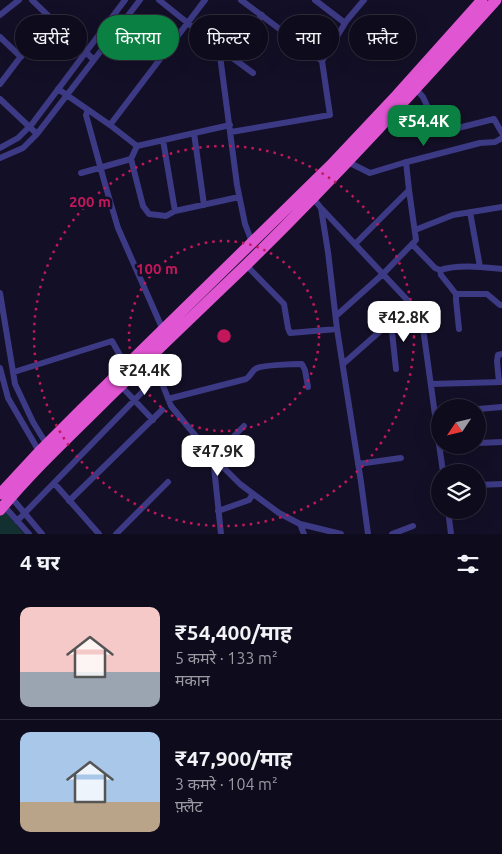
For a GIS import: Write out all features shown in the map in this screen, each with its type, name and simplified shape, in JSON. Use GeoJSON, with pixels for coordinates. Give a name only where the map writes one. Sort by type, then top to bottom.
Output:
{"type":"FeatureCollection","features":[{"type":"Feature","properties":{"kind":"highway"},"geometry":{"type":"LineString","coordinates":[[45,452],[121,386],[246,265],[255,247],[397,95],[482,0]]}},
{"type":"Feature","properties":{"kind":"highway"},"geometry":{"type":"LineString","coordinates":[[4,502],[45,452],[126,366],[255,247],[313,198],[416,89],[496,0]]}},
{"type":"Feature","properties":{"kind":"street"},"geometry":{"type":"LineString","coordinates":[[0,15],[19,0]]}},
{"type":"Feature","properties":{"kind":"street"},"geometry":{"type":"LineString","coordinates":[[32,0],[47,15]]}},
{"type":"Feature","properties":{"kind":"street"},"geometry":{"type":"LineString","coordinates":[[87,51],[125,0]]}},
{"type":"Feature","properties":{"kind":"street"},"geometry":{"type":"LineString","coordinates":[[0,158],[23,148],[37,134],[140,0]]}},
{"type":"Feature","properties":{"kind":"street"},"geometry":{"type":"LineString","coordinates":[[159,0],[188,23]]}},
{"type":"Feature","properties":{"kind":"street"},"geometry":{"type":"LineString","coordinates":[[110,125],[205,0]]}},
{"type":"Feature","properties":{"kind":"street"},"geometry":{"type":"LineString","coordinates":[[241,0],[262,15]]}},
{"type":"Feature","properties":{"kind":"street"},"geometry":{"type":"LineString","coordinates":[[315,0],[345,23]]}},
{"type":"Feature","properties":{"kind":"street"},"geometry":{"type":"LineString","coordinates":[[231,132],[330,115],[322,61],[345,23],[364,0]]}},
{"type":"Feature","properties":{"kind":"street"},"geometry":{"type":"LineString","coordinates":[[268,20],[322,61]]}},
{"type":"Feature","properties":{"kind":"street"},"geometry":{"type":"LineString","coordinates":[[0,37],[15,51]]}},
{"type":"Feature","properties":{"kind":"street"},"geometry":{"type":"LineString","coordinates":[[87,53],[94,60]]}},
{"type":"Feature","properties":{"kind":"street"},"geometry":{"type":"LineString","coordinates":[[0,84],[19,60]]}},
{"type":"Feature","properties":{"kind":"street"},"geometry":{"type":"LineString","coordinates":[[0,148],[18,138],[29,127],[80,60]]}},
{"type":"Feature","properties":{"kind":"street"},"geometry":{"type":"LineString","coordinates":[[221,60],[239,197],[245,224],[255,247]]}},
{"type":"Feature","properties":{"kind":"street"},"geometry":{"type":"LineString","coordinates":[[235,60],[253,73]]}},
{"type":"Feature","properties":{"kind":"street"},"geometry":{"type":"LineString","coordinates":[[416,89],[424,97],[439,131],[442,132],[494,119],[502,133]]}},
{"type":"Feature","properties":{"kind":"street"},"geometry":{"type":"LineString","coordinates":[[58,90],[138,146]]}},
{"type":"Feature","properties":{"kind":"street"},"geometry":{"type":"LineString","coordinates":[[0,99],[37,134]]}},
{"type":"Feature","properties":{"kind":"street"},"geometry":{"type":"LineString","coordinates":[[88,110],[86,115],[118,228],[163,330]]}},
{"type":"Feature","properties":{"kind":"street"},"geometry":{"type":"LineString","coordinates":[[230,125],[138,146],[131,159],[143,206],[149,214],[166,216],[175,211],[239,197]]}},
{"type":"Feature","properties":{"kind":"street"},"geometry":{"type":"LineString","coordinates":[[194,133],[204,205]]}},
{"type":"Feature","properties":{"kind":"street"},"geometry":{"type":"LineString","coordinates":[[348,162],[370,173],[406,162],[495,142],[502,138]]}},
{"type":"Feature","properties":{"kind":"street"},"geometry":{"type":"LineString","coordinates":[[163,140],[175,211]]}},
{"type":"Feature","properties":{"kind":"street"},"geometry":{"type":"LineString","coordinates":[[80,173],[131,159]]}},
{"type":"Feature","properties":{"kind":"street"},"geometry":{"type":"LineString","coordinates":[[336,316],[416,240],[406,162]]}},
{"type":"Feature","properties":{"kind":"street"},"geometry":{"type":"LineString","coordinates":[[355,244],[410,190]]}},
{"type":"Feature","properties":{"kind":"street"},"geometry":{"type":"LineString","coordinates":[[313,198],[411,304],[420,306],[434,399]]}},
{"type":"Feature","properties":{"kind":"street"},"geometry":{"type":"LineString","coordinates":[[415,230],[453,216],[502,207]]}},
{"type":"Feature","properties":{"kind":"street"},"geometry":{"type":"LineString","coordinates":[[321,208],[368,534]]}},
{"type":"Feature","properties":{"kind":"street"},"geometry":{"type":"LineString","coordinates":[[470,212],[480,267]]}},
{"type":"Feature","properties":{"kind":"street"},"geometry":{"type":"LineString","coordinates":[[412,244],[435,268],[440,270],[446,268],[480,267],[502,269]]}},
{"type":"Feature","properties":{"kind":"street"},"geometry":{"type":"LineString","coordinates":[[246,265],[284,304],[290,333],[337,329]]}},
{"type":"Feature","properties":{"kind":"street"},"geometry":{"type":"LineString","coordinates":[[440,270],[441,275],[456,294],[459,329]]}},
{"type":"Feature","properties":{"kind":"street"},"geometry":{"type":"LineString","coordinates":[[0,293],[16,384],[34,422],[45,452]]}},
{"type":"Feature","properties":{"kind":"street"},"geometry":{"type":"LineString","coordinates":[[456,294],[487,294],[502,305]]}},
{"type":"Feature","properties":{"kind":"street"},"geometry":{"type":"LineString","coordinates":[[343,364],[411,304]]}},
{"type":"Feature","properties":{"kind":"street"},"geometry":{"type":"LineString","coordinates":[[388,324],[392,332],[396,369]]}},
{"type":"Feature","properties":{"kind":"street"},"geometry":{"type":"LineString","coordinates":[[14,372],[112,341],[126,366]]}},
{"type":"Feature","properties":{"kind":"street"},"geometry":{"type":"LineString","coordinates":[[431,384],[501,382],[497,361],[498,355],[502,354]]}},
{"type":"Feature","properties":{"kind":"street"},"geometry":{"type":"LineString","coordinates":[[150,358],[171,406],[213,457],[240,484],[279,513],[300,524],[341,534]]}},
{"type":"Feature","properties":{"kind":"street"},"geometry":{"type":"LineString","coordinates":[[168,399],[246,379],[254,370],[262,367],[302,364],[308,387]]}},
{"type":"Feature","properties":{"kind":"street"},"geometry":{"type":"LineString","coordinates":[[0,368],[8,398],[45,452]]}},
{"type":"Feature","properties":{"kind":"street"},"geometry":{"type":"LineString","coordinates":[[17,521],[151,383]]}},
{"type":"Feature","properties":{"kind":"street"},"geometry":{"type":"LineString","coordinates":[[121,386],[153,420]]}},
{"type":"Feature","properties":{"kind":"street"},"geometry":{"type":"LineString","coordinates":[[486,408],[502,407]]}},
{"type":"Feature","properties":{"kind":"street"},"geometry":{"type":"LineString","coordinates":[[69,501],[162,410]]}},
{"type":"Feature","properties":{"kind":"street"},"geometry":{"type":"LineString","coordinates":[[213,457],[244,426]]}},
{"type":"Feature","properties":{"kind":"street"},"geometry":{"type":"LineString","coordinates":[[486,443],[502,442]]}},
{"type":"Feature","properties":{"kind":"street"},"geometry":{"type":"LineString","coordinates":[[213,457],[221,534]]}},
{"type":"Feature","properties":{"kind":"street"},"geometry":{"type":"LineString","coordinates":[[358,464],[401,458]]}},
{"type":"Feature","properties":{"kind":"street"},"geometry":{"type":"LineString","coordinates":[[116,534],[168,482]]}},
{"type":"Feature","properties":{"kind":"street"},"geometry":{"type":"LineString","coordinates":[[54,483],[99,534]]}},
{"type":"Feature","properties":{"kind":"street"},"geometry":{"type":"LineString","coordinates":[[486,485],[502,484]]}},
{"type":"Feature","properties":{"kind":"street"},"geometry":{"type":"LineString","coordinates":[[218,511],[248,500],[253,494]]}},
{"type":"Feature","properties":{"kind":"street"},"geometry":{"type":"LineString","coordinates":[[4,502],[24,513],[42,534]]}},
{"type":"Feature","properties":{"kind":"street"},"geometry":{"type":"LineString","coordinates":[[4,502],[28,534]]}},
{"type":"Feature","properties":{"kind":"street"},"geometry":{"type":"LineString","coordinates":[[449,519],[451,534]]}},
{"type":"Feature","properties":{"kind":"street"},"geometry":{"type":"LineString","coordinates":[[300,524],[304,534]]}},
{"type":"Feature","properties":{"kind":"street"},"geometry":{"type":"LineString","coordinates":[[392,534],[413,526]]}},
{"type":"Feature","properties":{"kind":"green space"},"geometry":{"type":"Polygon","coordinates":[[[4,510],[24,534],[0,534],[0,515],[4,510]]]}}]}
